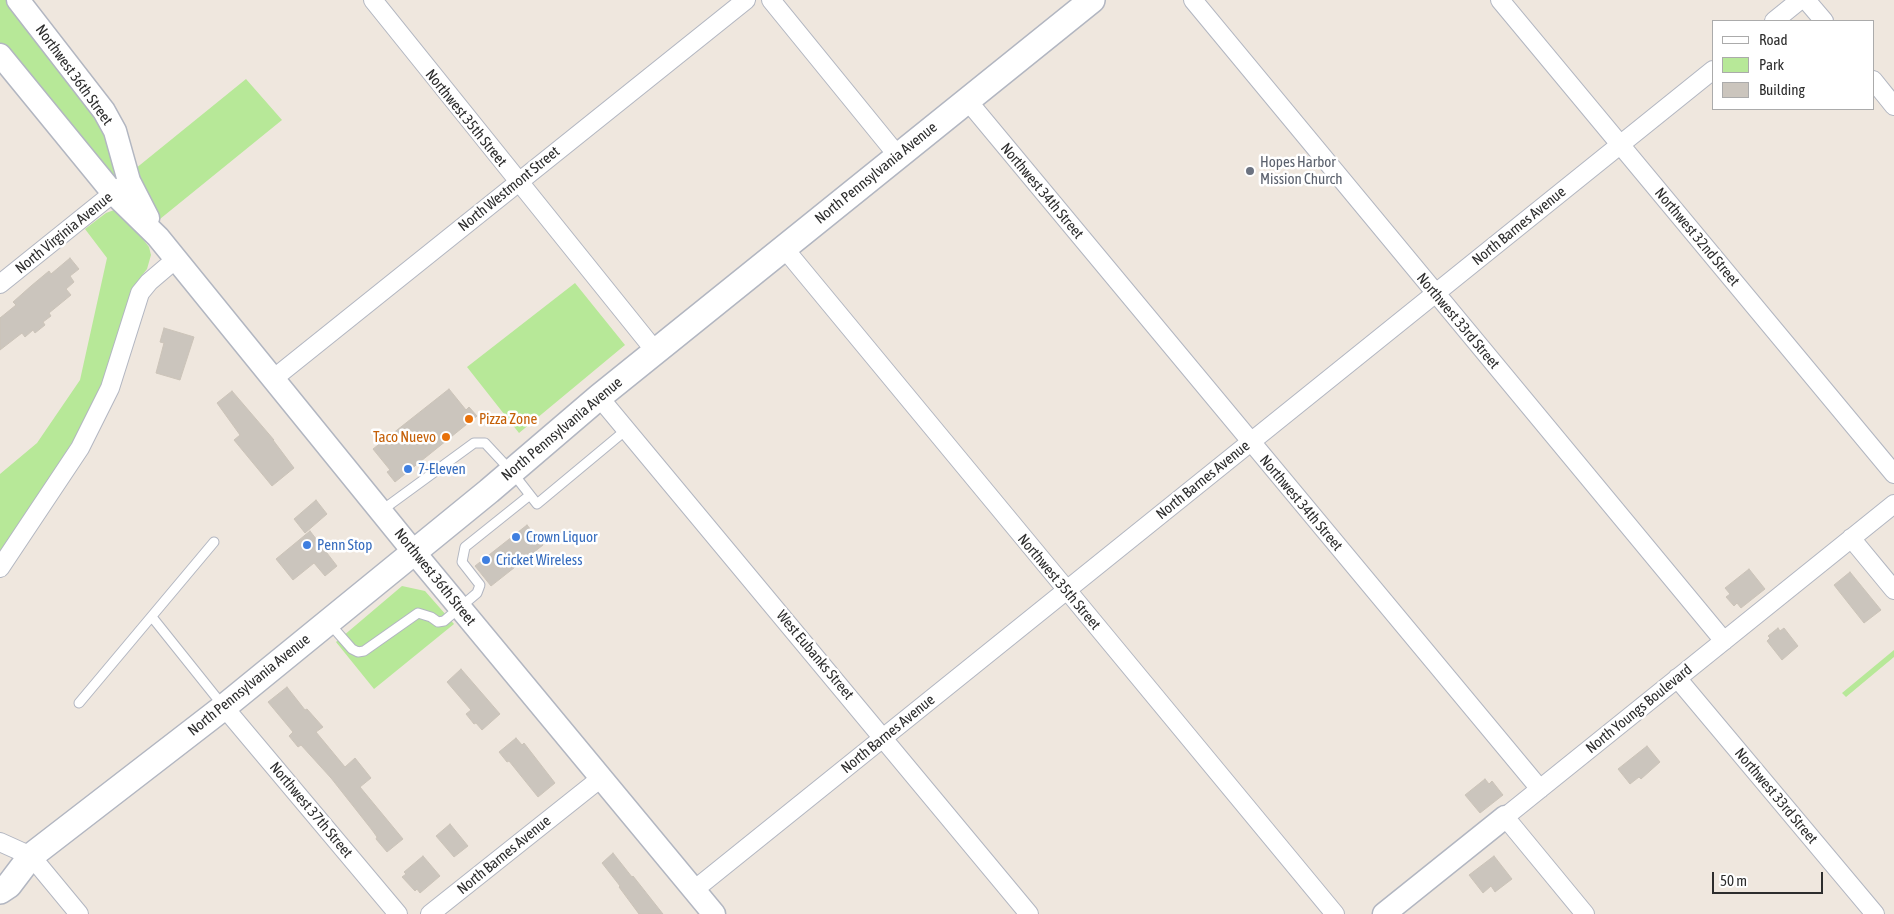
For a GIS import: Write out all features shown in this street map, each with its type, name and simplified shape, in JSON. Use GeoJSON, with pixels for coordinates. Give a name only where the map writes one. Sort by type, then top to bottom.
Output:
{"type":"FeatureCollection","features":[{"type":"Feature","properties":{"kind":"main road","name":"North Pennsylvania Avenue"},"geometry":{"type":"LineString","coordinates":[[0,891],[10,885],[31,856],[224,707],[512,472],[599,397],[1090,1]]}},
{"type":"Feature","properties":{"kind":"main road","name":"North Pennsylvania Avenue"},"geometry":{"type":"LineString","coordinates":[[0,868],[31,856]]}},
{"type":"Feature","properties":{"kind":"street","name":"Northwest 36th Street"},"geometry":{"type":"LineString","coordinates":[[18,0],[104,111],[115,131],[121,187]]}},
{"type":"Feature","properties":{"kind":"street","name":"Northwest 35th Street"},"geometry":{"type":"LineString","coordinates":[[373,0],[656,352]]}},
{"type":"Feature","properties":{"kind":"street","name":"North Westmont Street"},"geometry":{"type":"LineString","coordinates":[[273,379],[746,0]]}},
{"type":"Feature","properties":{"kind":"street"},"geometry":{"type":"LineString","coordinates":[[771,0],[898,156]]}},
{"type":"Feature","properties":{"kind":"street","name":"Northwest 33rd Street"},"geometry":{"type":"LineString","coordinates":[[1194,0],[1435,294],[1724,640]]}},
{"type":"Feature","properties":{"kind":"street","name":"Northwest 32nd Street"},"geometry":{"type":"LineString","coordinates":[[1500,0],[1894,474]]}},
{"type":"Feature","properties":{"kind":"street"},"geometry":{"type":"LineString","coordinates":[[1775,20],[1800,0]]}},
{"type":"Feature","properties":{"kind":"street"},"geometry":{"type":"LineString","coordinates":[[1806,0],[1823,20]]}},
{"type":"Feature","properties":{"kind":"street","name":"Northwest 36th Street"},"geometry":{"type":"LineString","coordinates":[[0,55],[121,187],[158,237],[413,551],[714,914]]}},
{"type":"Feature","properties":{"kind":"street","name":"North Barnes Avenue"},"geometry":{"type":"LineString","coordinates":[[694,890],[1712,71]]}},
{"type":"Feature","properties":{"kind":"street"},"geometry":{"type":"LineString","coordinates":[[1874,81],[1894,106]]}},
{"type":"Feature","properties":{"kind":"street","name":"Northwest 34th Street"},"geometry":{"type":"LineString","coordinates":[[968,100],[1540,789]]}},
{"type":"Feature","properties":{"kind":"street","name":"North Virginia Avenue"},"geometry":{"type":"LineString","coordinates":[[0,284],[121,187]]}},
{"type":"Feature","properties":{"kind":"street","name":"Northwest 35th Street"},"geometry":{"type":"LineString","coordinates":[[784,248],[1335,914]]}},
{"type":"Feature","properties":{"kind":"street"},"geometry":{"type":"LineString","coordinates":[[0,568],[80,448],[110,388],[140,293],[149,282],[176,259]]}},
{"type":"Feature","properties":{"kind":"street","name":"West Eubanks Street"},"geometry":{"type":"LineString","coordinates":[[599,397],[1029,914]]}},
{"type":"Feature","properties":{"kind":"street","name":"North Youngs Boulevard"},"geometry":{"type":"LineString","coordinates":[[1384,914],[1894,504]]}},
{"type":"Feature","properties":{"kind":"street"},"geometry":{"type":"LineString","coordinates":[[1851,538],[1894,590]]}},
{"type":"Feature","properties":{"kind":"street","name":"Northwest 33rd Street"},"geometry":{"type":"LineString","coordinates":[[1677,678],[1875,914]]}},
{"type":"Feature","properties":{"kind":"street","name":"Northwest 37th Street"},"geometry":{"type":"LineString","coordinates":[[224,707],[398,914]]}},
{"type":"Feature","properties":{"kind":"street","name":"North Barnes Avenue"},"geometry":{"type":"LineString","coordinates":[[430,914],[601,778]]}},
{"type":"Feature","properties":{"kind":"street"},"geometry":{"type":"LineString","coordinates":[[1505,817],[1585,914]]}},
{"type":"Feature","properties":{"kind":"street"},"geometry":{"type":"LineString","coordinates":[[0,842],[31,856],[79,914]]}},
{"type":"Feature","properties":{"kind":"lane"},"geometry":{"type":"LineString","coordinates":[[381,511],[474,443],[485,443],[512,472],[537,504],[626,430]]}},
{"type":"Feature","properties":{"kind":"lane"},"geometry":{"type":"LineString","coordinates":[[328,621],[352,649],[358,652],[364,651],[418,614],[431,617],[438,622],[444,621],[477,594],[480,585],[462,562],[465,547],[530,495]]}},
{"type":"Feature","properties":{"kind":"lane"},"geometry":{"type":"LineString","coordinates":[[79,703],[214,542]]}},
{"type":"Feature","properties":{"kind":"lane"},"geometry":{"type":"LineString","coordinates":[[152,618],[224,707]]}},
{"type":"Feature","properties":{"kind":"green space"},"geometry":{"type":"Polygon","coordinates":[[[0,0],[8,0],[104,129],[117,176],[114,179],[57,115],[0,44],[0,0]]]}},
{"type":"Feature","properties":{"kind":"green space"},"geometry":{"type":"Polygon","coordinates":[[[246,79],[282,120],[160,219],[147,204],[135,169],[246,79]]]}},
{"type":"Feature","properties":{"kind":"green space"},"geometry":{"type":"Polygon","coordinates":[[[114,210],[125,216],[149,247],[151,255],[147,269],[137,282],[98,398],[70,446],[0,553],[0,474],[37,443],[80,380],[107,258],[85,229],[106,213],[114,210]]]}},
{"type":"Feature","properties":{"kind":"green space"},"geometry":{"type":"Polygon","coordinates":[[[575,283],[625,345],[519,433],[467,367],[575,283]]]}},
{"type":"Feature","properties":{"kind":"green space"},"geometry":{"type":"Polygon","coordinates":[[[402,586],[425,591],[454,624],[374,689],[336,642],[402,586]]]}},
{"type":"Feature","properties":{"kind":"green space"},"geometry":{"type":"Polygon","coordinates":[[[1894,650],[1894,657],[1846,697],[1842,693],[1894,650]]]}},
{"type":"Feature","properties":{"kind":"building"},"geometry":{"type":"Polygon","coordinates":[[[70,258],[79,269],[70,276],[74,282],[66,289],[71,295],[49,313],[51,316],[43,322],[45,325],[35,333],[33,330],[25,337],[22,333],[0,350],[0,318],[16,305],[13,302],[31,286],[49,271],[51,274],[70,258]]]}},
{"type":"Feature","properties":{"kind":"building"},"geometry":{"type":"Polygon","coordinates":[[[164,328],[194,337],[180,380],[156,373],[164,343],[160,342],[164,328]]]}},
{"type":"Feature","properties":{"kind":"building"},"geometry":{"type":"Polygon","coordinates":[[[449,389],[466,410],[469,407],[477,416],[395,482],[387,472],[390,470],[373,449],[449,389]]]}},
{"type":"Feature","properties":{"kind":"building"},"geometry":{"type":"Polygon","coordinates":[[[232,391],[274,440],[294,468],[272,486],[234,440],[240,435],[217,403],[232,391]]]}},
{"type":"Feature","properties":{"kind":"building"},"geometry":{"type":"Polygon","coordinates":[[[316,500],[327,514],[305,533],[294,519],[316,500]]]}},
{"type":"Feature","properties":{"kind":"building"},"geometry":{"type":"Polygon","coordinates":[[[527,525],[543,545],[491,586],[475,566],[527,525]]]}},
{"type":"Feature","properties":{"kind":"building","name":"Penn Stop"},"geometry":{"type":"Polygon","coordinates":[[[310,531],[337,566],[325,576],[314,563],[293,580],[276,559],[310,531]]]}},
{"type":"Feature","properties":{"kind":"building"},"geometry":{"type":"Polygon","coordinates":[[[1749,569],[1765,589],[1741,608],[1737,603],[1734,606],[1726,597],[1730,594],[1725,588],[1749,569]]]}},
{"type":"Feature","properties":{"kind":"building"},"geometry":{"type":"Polygon","coordinates":[[[1850,572],[1881,610],[1864,623],[1834,585],[1850,572]]]}},
{"type":"Feature","properties":{"kind":"building"},"geometry":{"type":"Polygon","coordinates":[[[1778,628],[1780,631],[1784,628],[1798,646],[1782,660],[1767,641],[1770,638],[1768,636],[1778,628]]]}},
{"type":"Feature","properties":{"kind":"building"},"geometry":{"type":"Polygon","coordinates":[[[461,669],[500,714],[482,730],[466,714],[471,710],[447,682],[461,669]]]}},
{"type":"Feature","properties":{"kind":"building"},"geometry":{"type":"Polygon","coordinates":[[[287,687],[305,710],[307,709],[323,727],[316,732],[345,767],[355,758],[371,778],[360,787],[403,839],[387,852],[331,778],[301,745],[298,747],[289,736],[293,732],[268,702],[287,687]]]}},
{"type":"Feature","properties":{"kind":"building"},"geometry":{"type":"Polygon","coordinates":[[[516,738],[522,745],[524,743],[555,783],[538,797],[509,761],[507,762],[499,752],[516,738]]]}},
{"type":"Feature","properties":{"kind":"building"},"geometry":{"type":"Polygon","coordinates":[[[1647,746],[1660,762],[1641,779],[1639,777],[1630,784],[1618,769],[1647,746]]]}},
{"type":"Feature","properties":{"kind":"building"},"geometry":{"type":"Polygon","coordinates":[[[1485,779],[1489,784],[1492,781],[1503,795],[1480,813],[1465,795],[1485,779]]]}},
{"type":"Feature","properties":{"kind":"building"},"geometry":{"type":"Polygon","coordinates":[[[450,824],[468,846],[454,857],[436,836],[450,824]]]}},
{"type":"Feature","properties":{"kind":"building"},"geometry":{"type":"Polygon","coordinates":[[[613,853],[663,914],[639,914],[602,863],[613,853]]]}},
{"type":"Feature","properties":{"kind":"building"},"geometry":{"type":"Polygon","coordinates":[[[423,856],[440,876],[420,893],[417,889],[415,891],[402,877],[406,874],[404,872],[423,856]]]}},
{"type":"Feature","properties":{"kind":"building"},"geometry":{"type":"Polygon","coordinates":[[[1494,856],[1512,879],[1495,892],[1491,886],[1483,893],[1469,875],[1494,856]]]}},
{"type":"Feature","properties":{"kind":"place","name":"Hopes Harbor Mission Church"},"geometry":{"type":"Point","coordinates":[1250,171]}},
{"type":"Feature","properties":{"kind":"place","name":"Pizza Zone"},"geometry":{"type":"Point","coordinates":[469,419]}},
{"type":"Feature","properties":{"kind":"place","name":"Taco Nuevo"},"geometry":{"type":"Point","coordinates":[446,437]}},
{"type":"Feature","properties":{"kind":"place","name":"7-Eleven"},"geometry":{"type":"Point","coordinates":[408,469]}},
{"type":"Feature","properties":{"kind":"place","name":"Crown Liquor"},"geometry":{"type":"Point","coordinates":[516,537]}},
{"type":"Feature","properties":{"kind":"place","name":"Penn Stop"},"geometry":{"type":"Point","coordinates":[307,545]}},
{"type":"Feature","properties":{"kind":"place","name":"Cricket Wireless"},"geometry":{"type":"Point","coordinates":[486,560]}}]}
